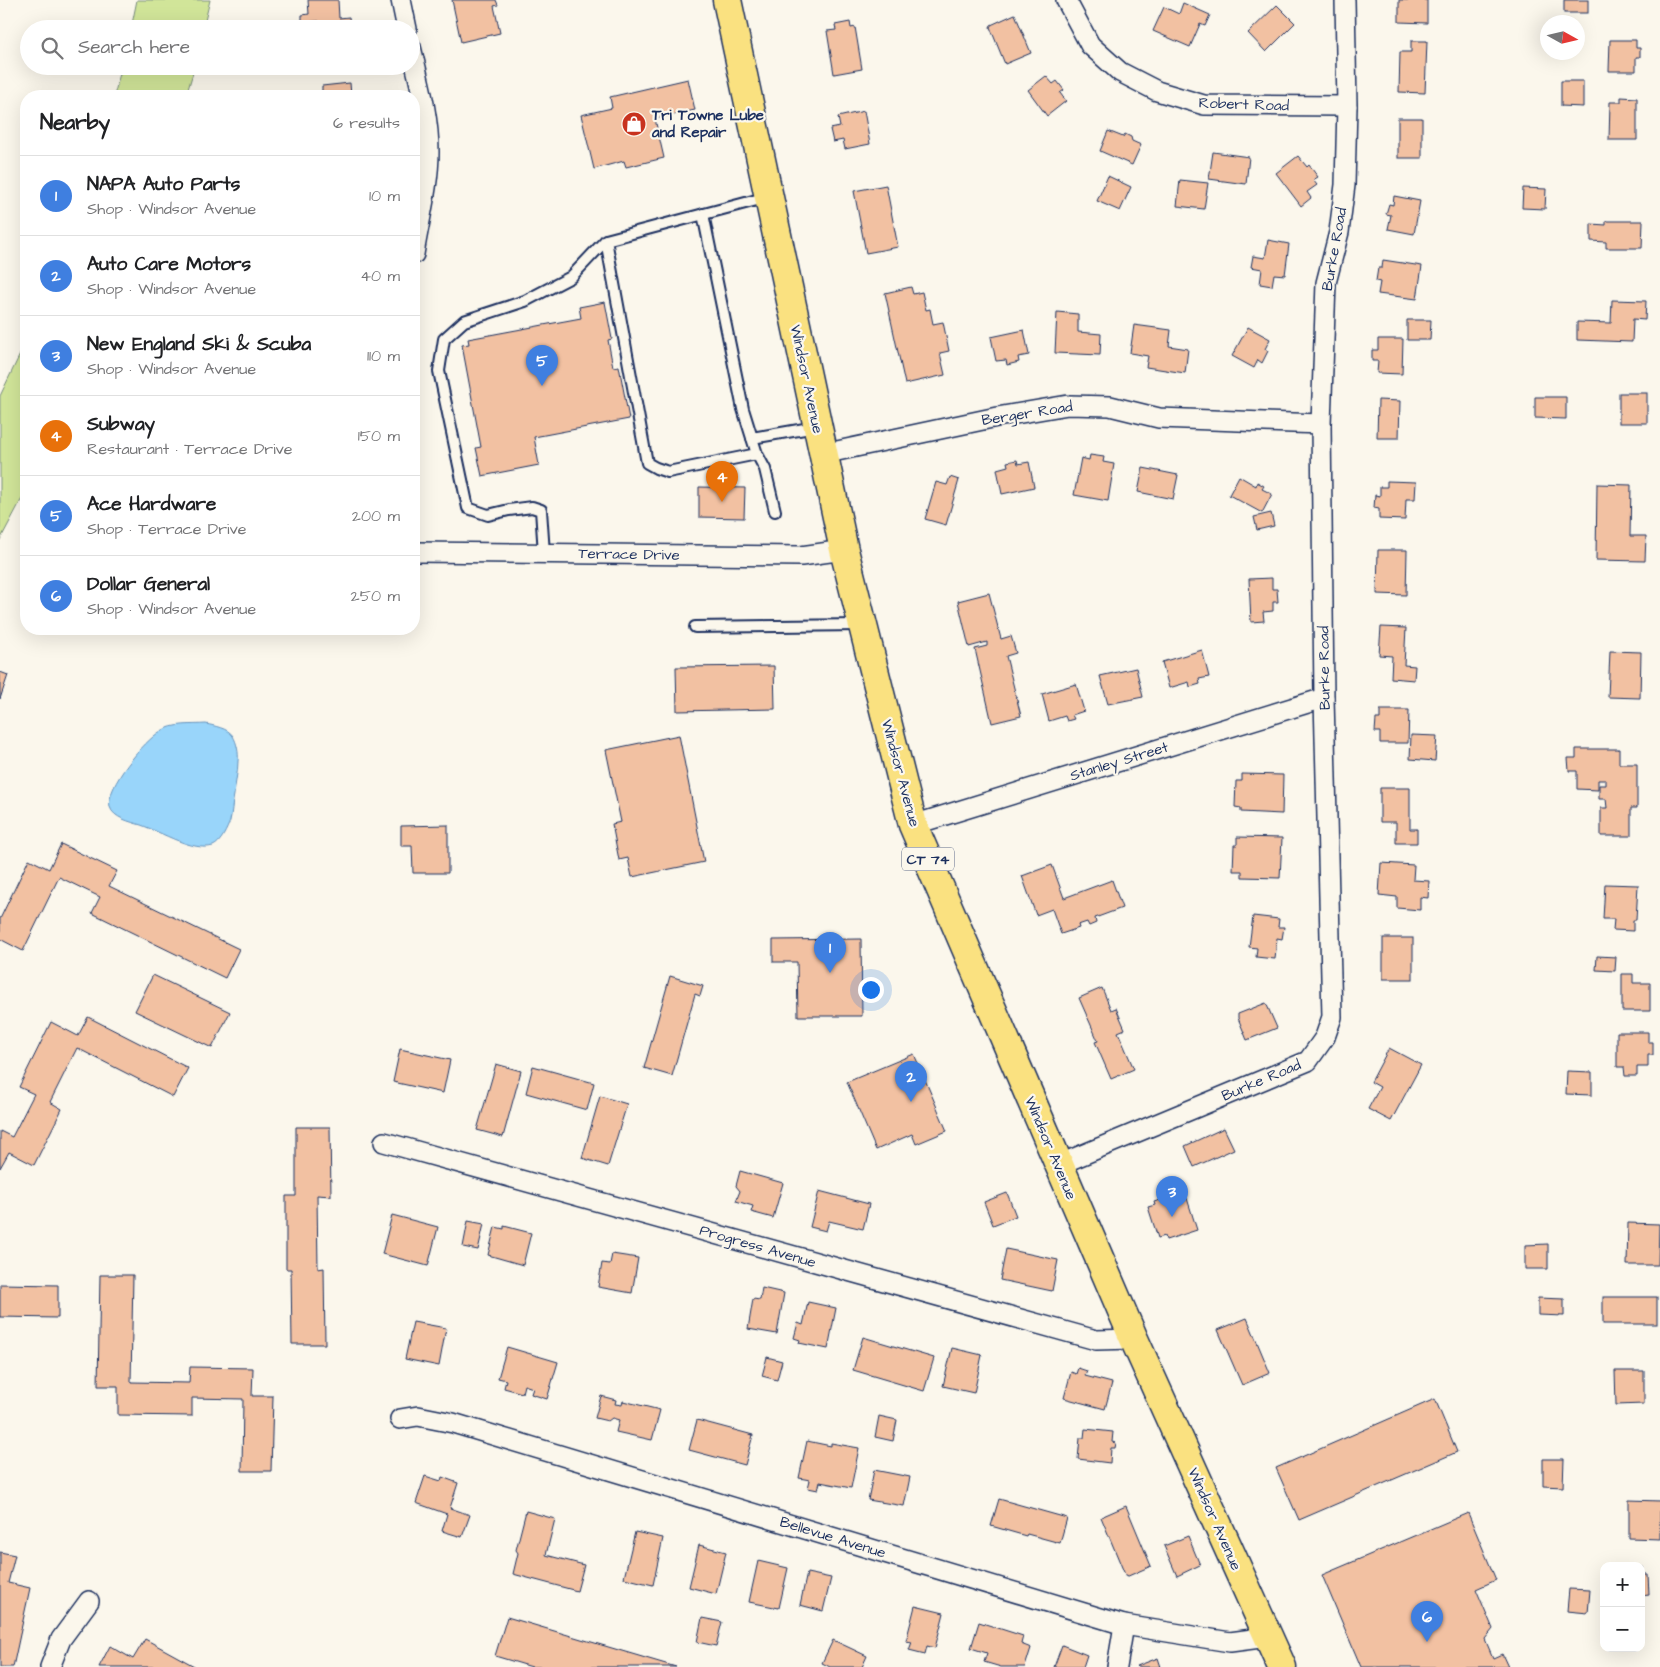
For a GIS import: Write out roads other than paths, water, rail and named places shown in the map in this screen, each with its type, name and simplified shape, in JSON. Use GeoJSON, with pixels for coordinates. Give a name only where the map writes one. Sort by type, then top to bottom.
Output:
{"type":"FeatureCollection","features":[{"type":"Feature","properties":{"kind":"main road","name":"Windsor Avenue"},"geometry":{"type":"LineString","coordinates":[[727,0],[844,550],[913,825],[1134,1339],[1282,1667]]}},
{"type":"Feature","properties":{"kind":"street"},"geometry":{"type":"LineString","coordinates":[[401,0],[405,20]]}},
{"type":"Feature","properties":{"kind":"street","name":"Robert Road"},"geometry":{"type":"LineString","coordinates":[[1066,0],[1090,45],[1120,72],[1157,91],[1204,105],[1347,106]]}},
{"type":"Feature","properties":{"kind":"street","name":"Burke Road"},"geometry":{"type":"LineString","coordinates":[[1058,1165],[1308,1061],[1325,1037],[1332,1017],[1324,698],[1322,424],[1326,283],[1339,232],[1346,185],[1345,0]]}},
{"type":"Feature","properties":{"kind":"street"},"geometry":{"type":"LineString","coordinates":[[417,75],[426,114],[429,153],[420,216]]}},
{"type":"Feature","properties":{"kind":"street","name":"Berger Road"},"geometry":{"type":"LineString","coordinates":[[824,454],[997,417],[1068,405],[1110,406],[1159,418],[1322,424]]}},
{"type":"Feature","properties":{"kind":"street","name":"Terrace Drive"},"geometry":{"type":"LineString","coordinates":[[420,552],[801,556],[844,550]]}},
{"type":"Feature","properties":{"kind":"street","name":"Stanley Street"},"geometry":{"type":"LineString","coordinates":[[913,825],[1324,698]]}},
{"type":"Feature","properties":{"kind":"street","name":"Progress Avenue"},"geometry":{"type":"LineString","coordinates":[[384,1142],[1096,1340],[1134,1339]]}},
{"type":"Feature","properties":{"kind":"street","name":"Bellevue Avenue"},"geometry":{"type":"LineString","coordinates":[[400,1419],[418,1416],[453,1423],[1124,1625],[1230,1642],[1268,1636]]}},
{"type":"Feature","properties":{"kind":"street"},"geometry":{"type":"LineString","coordinates":[[50,1667],[61,1639],[88,1601]]}},
{"type":"Feature","properties":{"kind":"street"},"geometry":{"type":"LineString","coordinates":[[1117,1667],[1124,1625]]}},
{"type":"Feature","properties":{"kind":"lane"},"geometry":{"type":"LineString","coordinates":[[544,554],[541,510],[532,507],[488,515],[468,508],[439,370],[444,339],[464,321],[525,301],[571,277],[606,240],[769,197]]}},
{"type":"Feature","properties":{"kind":"lane"},"geometry":{"type":"LineString","coordinates":[[703,214],[743,409],[757,454],[765,469],[776,511]]}},
{"type":"Feature","properties":{"kind":"lane"},"geometry":{"type":"LineString","coordinates":[[606,240],[648,463],[668,472],[757,454]]}},
{"type":"Feature","properties":{"kind":"lane"},"geometry":{"type":"LineString","coordinates":[[752,438],[817,426]]}},
{"type":"Feature","properties":{"kind":"lane"},"geometry":{"type":"LineString","coordinates":[[695,627],[863,625]]}},
{"type":"Feature","properties":{"kind":"water"},"geometry":{"type":"Polygon","coordinates":[[[206,724],[231,733],[238,751],[238,769],[231,818],[219,842],[213,846],[205,847],[187,844],[123,819],[112,811],[110,798],[120,777],[137,754],[154,736],[166,728],[206,724]]]}},
{"type":"Feature","properties":{"kind":"place","name":"Tri Towne Lube and Repair"},"geometry":{"type":"Point","coordinates":[634,124]}},
{"type":"Feature","properties":{"kind":"place","name":"Ace Hardware"},"geometry":{"type":"Point","coordinates":[542,386]}},
{"type":"Feature","properties":{"kind":"place","name":"Subway"},"geometry":{"type":"Point","coordinates":[722,502]}},
{"type":"Feature","properties":{"kind":"place","name":"NAPA Auto Parts"},"geometry":{"type":"Point","coordinates":[830,973]}},
{"type":"Feature","properties":{"kind":"place","name":"Auto Care Motors"},"geometry":{"type":"Point","coordinates":[911,1102]}},
{"type":"Feature","properties":{"kind":"place","name":"New England Ski & Scuba"},"geometry":{"type":"Point","coordinates":[1172,1217]}},
{"type":"Feature","properties":{"kind":"place","name":"Dollar General"},"geometry":{"type":"Point","coordinates":[1427,1642]}}]}
